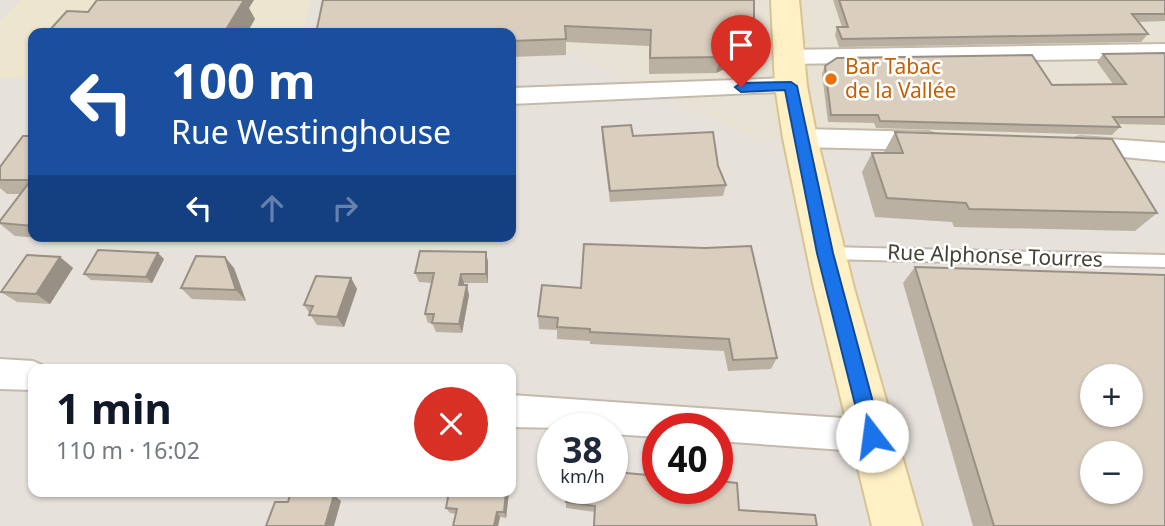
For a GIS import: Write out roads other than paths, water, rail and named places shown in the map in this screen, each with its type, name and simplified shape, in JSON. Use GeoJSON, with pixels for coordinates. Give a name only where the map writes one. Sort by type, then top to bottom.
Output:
{"type":"FeatureCollection","features":[{"type":"Feature","properties":{"kind":"street"},"geometry":{"type":"LineString","coordinates":[[785,0],[790,71],[800,138],[825,253],[897,526]]}},
{"type":"Feature","properties":{"kind":"street"},"geometry":{"type":"LineString","coordinates":[[516,96],[790,71],[1165,51]]}},
{"type":"Feature","properties":{"kind":"street"},"geometry":{"type":"LineString","coordinates":[[800,138],[949,142]]}},
{"type":"Feature","properties":{"kind":"street"},"geometry":{"type":"LineString","coordinates":[[1060,145],[1165,152]]}},
{"type":"Feature","properties":{"kind":"street"},"geometry":{"type":"LineString","coordinates":[[0,374],[28,376]]}},
{"type":"Feature","properties":{"kind":"street"},"geometry":{"type":"LineString","coordinates":[[516,411],[872,436]]}},
{"type":"Feature","properties":{"kind":"lane","name":"Rue Alphonse Tourres"},"geometry":{"type":"LineString","coordinates":[[825,253],[1165,261]]}},
{"type":"Feature","properties":{"kind":"place","name":"Bar Tabac de la Vallée"},"geometry":{"type":"Point","coordinates":[831,79]}}]}
